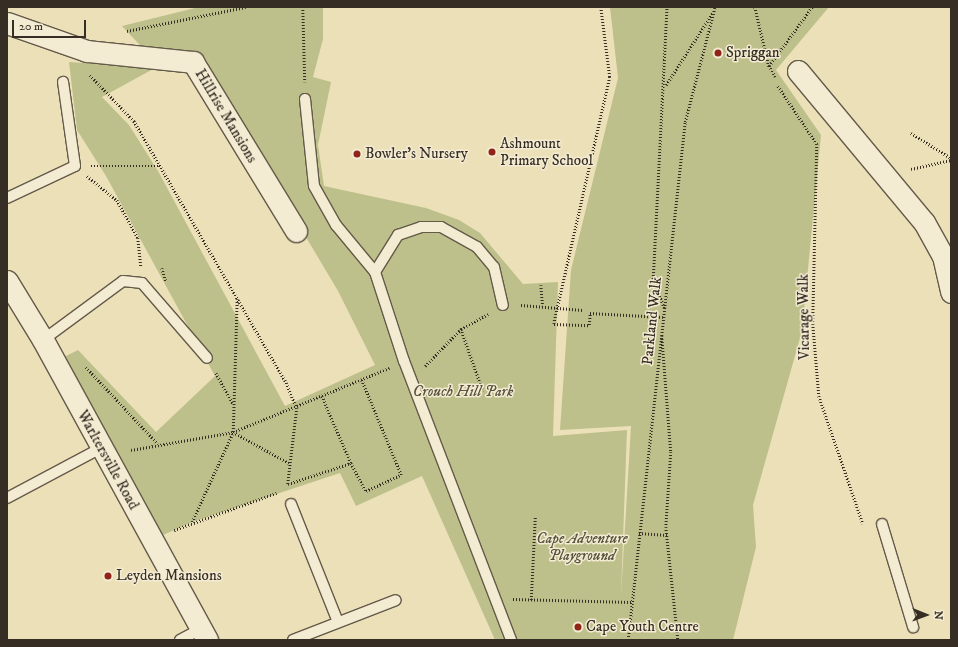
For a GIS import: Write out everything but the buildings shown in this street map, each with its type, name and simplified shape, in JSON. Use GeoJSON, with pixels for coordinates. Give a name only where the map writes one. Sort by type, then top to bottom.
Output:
{"type":"FeatureCollection","features":[{"type":"Feature","properties":{"kind":"street","name":"Hillrise Mansions"},"geometry":{"type":"LineString","coordinates":[[7,24],[87,51],[193,62],[296,231]]}},
{"type":"Feature","properties":{"kind":"street"},"geometry":{"type":"LineString","coordinates":[[798,71],[924,222],[947,254],[951,292]]}},
{"type":"Feature","properties":{"kind":"street","name":"Warltersville Road"},"geometry":{"type":"LineString","coordinates":[[7,281],[44,340],[204,634]]}},
{"type":"Feature","properties":{"kind":"lane"},"geometry":{"type":"LineString","coordinates":[[7,198],[75,166],[63,82]]}},
{"type":"Feature","properties":{"kind":"lane"},"geometry":{"type":"LineString","coordinates":[[305,99],[314,186],[336,225],[375,272],[404,362],[494,598],[512,640]]}},
{"type":"Feature","properties":{"kind":"lane"},"geometry":{"type":"LineString","coordinates":[[375,272],[398,235],[421,227],[441,227],[477,247],[494,267],[503,305]]}},
{"type":"Feature","properties":{"kind":"lane"},"geometry":{"type":"LineString","coordinates":[[44,340],[123,281],[142,283],[208,358]]}},
{"type":"Feature","properties":{"kind":"lane"},"geometry":{"type":"LineString","coordinates":[[7,498],[106,455]]}},
{"type":"Feature","properties":{"kind":"lane"},"geometry":{"type":"LineString","coordinates":[[291,504],[338,622]]}},
{"type":"Feature","properties":{"kind":"lane"},"geometry":{"type":"LineString","coordinates":[[882,524],[913,627]]}},
{"type":"Feature","properties":{"kind":"lane"},"geometry":{"type":"LineString","coordinates":[[293,640],[396,600]]}},
{"type":"Feature","properties":{"kind":"lane"},"geometry":{"type":"LineString","coordinates":[[180,640],[204,634]]}},
{"type":"Feature","properties":{"kind":"path"},"geometry":{"type":"LineString","coordinates":[[122,32],[246,7]]}},
{"type":"Feature","properties":{"kind":"path"},"geometry":{"type":"LineString","coordinates":[[303,7],[305,99]]}},
{"type":"Feature","properties":{"kind":"path"},"geometry":{"type":"LineString","coordinates":[[601,7],[610,77],[555,309],[554,324],[589,325],[590,312],[663,317]]}},
{"type":"Feature","properties":{"kind":"path"},"geometry":{"type":"LineString","coordinates":[[664,310],[653,279],[665,85],[667,7]]}},
{"type":"Feature","properties":{"kind":"path","name":"Vicarage Walk"},"geometry":{"type":"LineString","coordinates":[[755,7],[769,66],[780,91],[817,144],[813,324],[818,396],[865,529]]}},
{"type":"Feature","properties":{"kind":"path"},"geometry":{"type":"LineString","coordinates":[[769,66],[812,7]]}},
{"type":"Feature","properties":{"kind":"path"},"geometry":{"type":"LineString","coordinates":[[665,85],[715,8]]}},
{"type":"Feature","properties":{"kind":"path","name":"Parkland Walk"},"geometry":{"type":"LineString","coordinates":[[627,640],[685,122],[715,8]]}},
{"type":"Feature","properties":{"kind":"path"},"geometry":{"type":"LineString","coordinates":[[86,72],[134,121],[285,380],[297,408],[289,463],[288,484]]}},
{"type":"Feature","properties":{"kind":"path"},"geometry":{"type":"LineString","coordinates":[[911,134],[951,159]]}},
{"type":"Feature","properties":{"kind":"path"},"geometry":{"type":"LineString","coordinates":[[890,182],[916,167],[951,159]]}},
{"type":"Feature","properties":{"kind":"path"},"geometry":{"type":"LineString","coordinates":[[75,166],[160,166]]}},
{"type":"Feature","properties":{"kind":"path"},"geometry":{"type":"LineString","coordinates":[[75,166],[116,200],[138,238],[142,283]]}},
{"type":"Feature","properties":{"kind":"path"},"geometry":{"type":"LineString","coordinates":[[541,285],[543,306]]}},
{"type":"Feature","properties":{"kind":"path"},"geometry":{"type":"LineString","coordinates":[[192,522],[233,432],[237,299]]}},
{"type":"Feature","properties":{"kind":"path"},"geometry":{"type":"LineString","coordinates":[[411,379],[461,329],[503,305],[543,306],[555,309],[583,310]]}},
{"type":"Feature","properties":{"kind":"path"},"geometry":{"type":"LineString","coordinates":[[461,329],[483,391]]}},
{"type":"Feature","properties":{"kind":"path"},"geometry":{"type":"LineString","coordinates":[[662,329],[671,452],[667,535],[678,640]]}},
{"type":"Feature","properties":{"kind":"path"},"geometry":{"type":"LineString","coordinates":[[208,358],[234,404]]}},
{"type":"Feature","properties":{"kind":"path"},"geometry":{"type":"LineString","coordinates":[[59,369],[79,360],[158,444]]}},
{"type":"Feature","properties":{"kind":"path"},"geometry":{"type":"LineString","coordinates":[[106,455],[158,444],[233,432],[297,408],[361,379],[404,362]]}},
{"type":"Feature","properties":{"kind":"path"},"geometry":{"type":"LineString","coordinates":[[322,396],[351,463],[366,492],[401,475],[361,379]]}},
{"type":"Feature","properties":{"kind":"path"},"geometry":{"type":"LineString","coordinates":[[233,432],[289,463]]}},
{"type":"Feature","properties":{"kind":"path"},"geometry":{"type":"LineString","coordinates":[[152,540],[192,522],[273,495],[288,484],[351,463]]}},
{"type":"Feature","properties":{"kind":"path"},"geometry":{"type":"LineString","coordinates":[[531,600],[535,517]]}},
{"type":"Feature","properties":{"kind":"path"},"geometry":{"type":"LineString","coordinates":[[639,533],[667,535]]}},
{"type":"Feature","properties":{"kind":"path"},"geometry":{"type":"LineString","coordinates":[[494,598],[531,600],[632,600]]}},
{"type":"Feature","properties":{"kind":"green space"},"geometry":{"type":"Polygon","coordinates":[[[199,7],[323,7],[323,39],[313,77],[331,82],[318,145],[324,186],[426,208],[459,220],[480,233],[523,284],[558,282],[553,436],[627,430],[621,595],[631,426],[560,430],[571,270],[618,78],[610,7],[829,7],[776,70],[821,135],[802,331],[753,505],[756,547],[733,640],[495,640],[422,476],[356,506],[340,473],[192,522],[152,540],[62,358],[78,350],[156,432],[215,376],[106,176],[77,130],[69,62],[155,68],[102,97],[129,125],[158,171],[285,406],[375,365],[338,291],[199,57],[150,56],[122,26],[199,7]]]}},
{"type":"Feature","properties":{"kind":"place","name":"Spriggan"},"geometry":{"type":"Point","coordinates":[718,53]}},
{"type":"Feature","properties":{"kind":"place","name":"Ashmount Primary School"},"geometry":{"type":"Point","coordinates":[492,152]}},
{"type":"Feature","properties":{"kind":"place","name":"Bowler's Nursery"},"geometry":{"type":"Point","coordinates":[357,154]}},
{"type":"Feature","properties":{"kind":"place","name":"Leyden Mansions"},"geometry":{"type":"Point","coordinates":[108,576]}},
{"type":"Feature","properties":{"kind":"place","name":"Cape Youth Centre"},"geometry":{"type":"Point","coordinates":[578,627]}},
{"type":"Feature","properties":{"kind":"park label","name":"Crouch Hill Park"},"geometry":{"type":"Point","coordinates":[463,392]}},
{"type":"Feature","properties":{"kind":"park label","name":"Cape Adventure Playground"},"geometry":{"type":"Point","coordinates":[582,546]}}]}
